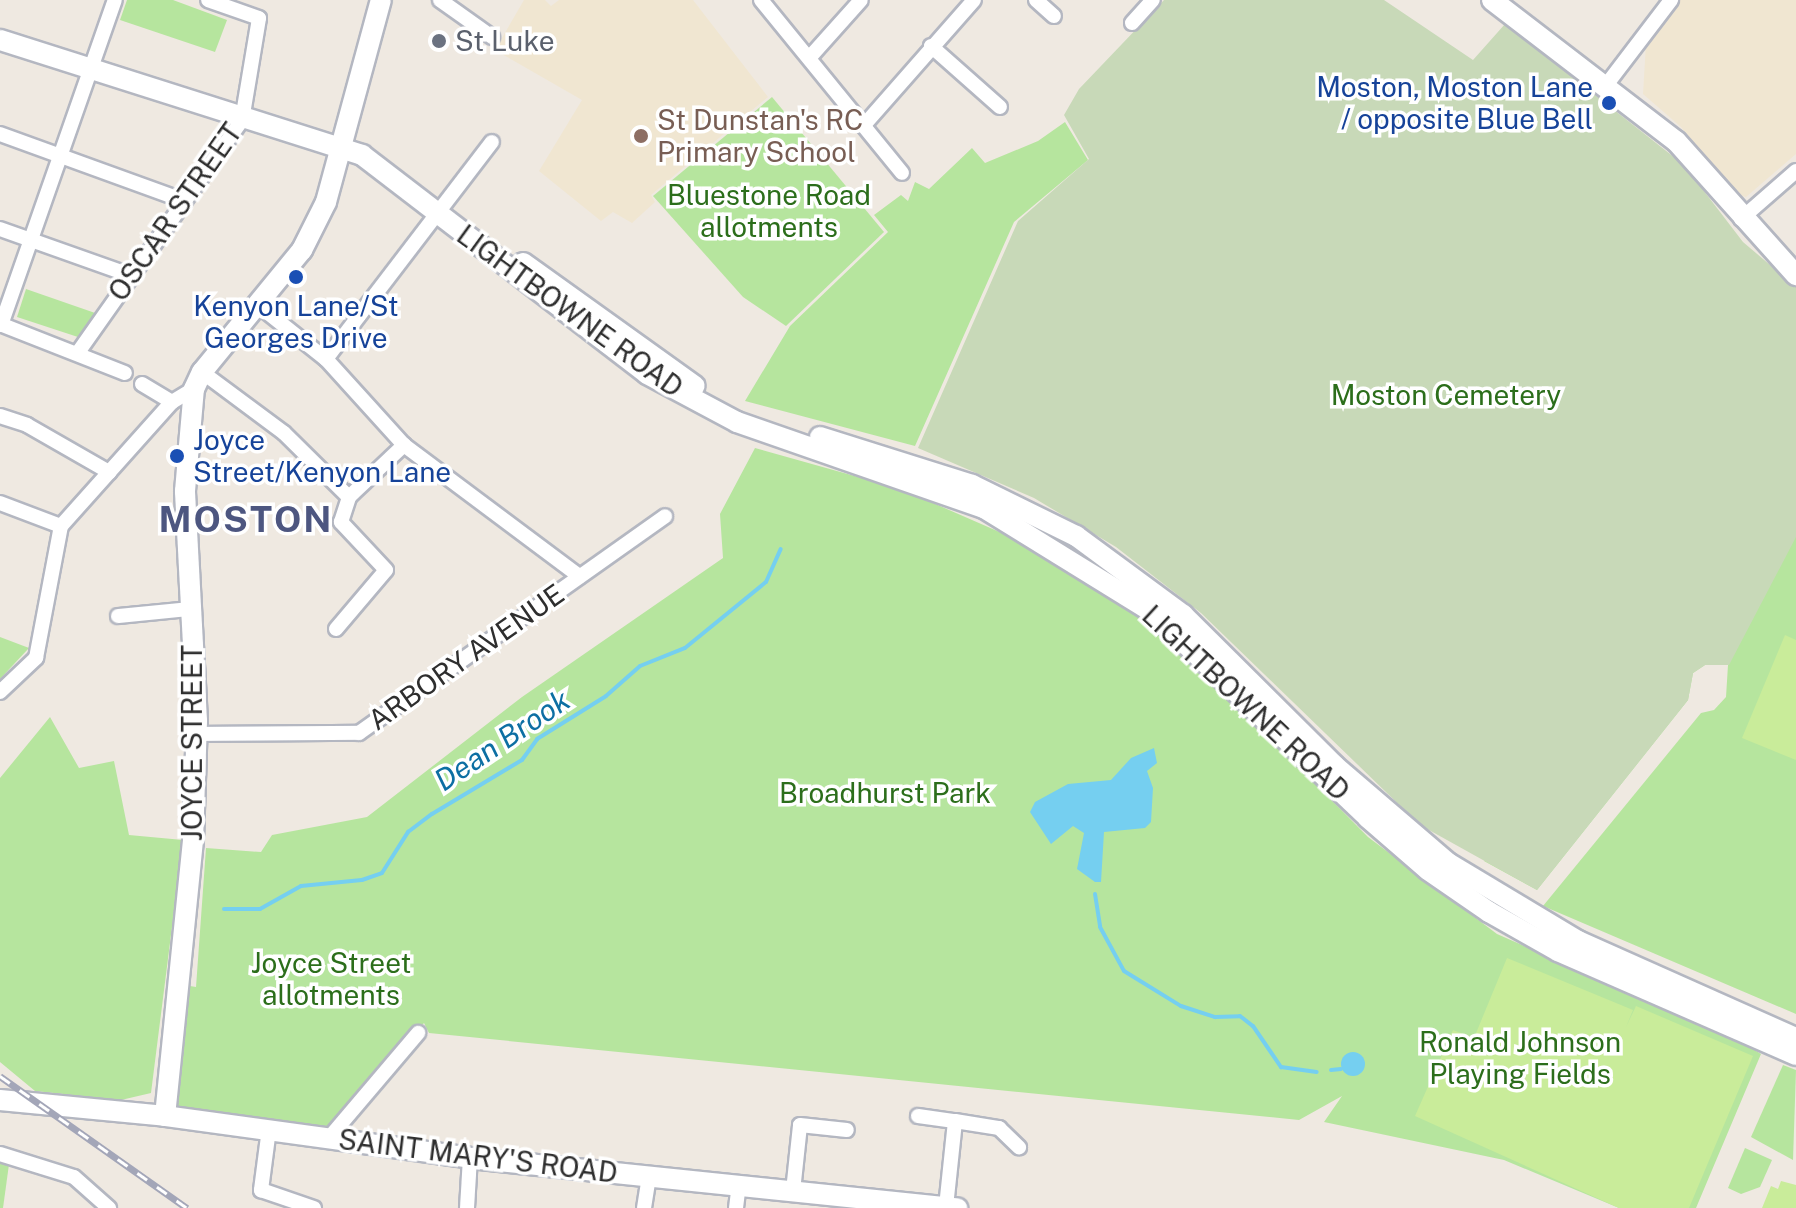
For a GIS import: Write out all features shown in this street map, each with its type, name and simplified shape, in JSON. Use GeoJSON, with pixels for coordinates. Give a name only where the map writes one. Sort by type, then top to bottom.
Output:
{"type":"FeatureCollection","features":[{"type":"Feature","properties":{"kind":"main road"},"geometry":{"type":"LineString","coordinates":[[198,380],[302,250],[326,202],[381,0]]}},
{"type":"Feature","properties":{"kind":"main road"},"geometry":{"type":"LineString","coordinates":[[1492,0],[1607,84],[1687,151],[1741,219],[1796,275]]}},
{"type":"Feature","properties":{"kind":"main road","name":"LIGHTBOWNE ROAD"},"geometry":{"type":"LineString","coordinates":[[0,40],[242,120],[343,148],[368,159],[654,360],[730,406],[972,485],[1076,536],[1183,615],[1347,777],[1447,862],[1578,941],[1796,1038]]}},
{"type":"Feature","properties":{"kind":"main road","name":"LIGHTBOWNE ROAD"},"geometry":{"type":"LineString","coordinates":[[440,208],[647,374],[711,411],[918,481],[1038,538],[1151,611],[1368,818],[1450,885],[1558,951],[1796,1055]]}},
{"type":"Feature","properties":{"kind":"main road","name":"JOYCE STREET"},"geometry":{"type":"LineString","coordinates":[[165,1116],[193,841],[197,734],[185,491],[198,380]]}},
{"type":"Feature","properties":{"kind":"main road","name":"SAINT MARY'S ROAD"},"geometry":{"type":"LineString","coordinates":[[0,1100],[165,1116],[470,1158],[793,1191],[860,1203],[952,1207]]}},
{"type":"Feature","properties":{"kind":"street"},"geometry":{"type":"LineString","coordinates":[[115,0],[0,325],[79,351],[125,373]]}},
{"type":"Feature","properties":{"kind":"street","name":"OSCAR STREET"},"geometry":{"type":"LineString","coordinates":[[79,351],[242,120],[259,18],[208,0]]}},
{"type":"Feature","properties":{"kind":"street"},"geometry":{"type":"LineString","coordinates":[[440,0],[492,37]]}},
{"type":"Feature","properties":{"kind":"street"},"geometry":{"type":"LineString","coordinates":[[761,0],[902,173]]}},
{"type":"Feature","properties":{"kind":"street"},"geometry":{"type":"LineString","coordinates":[[810,57],[861,0]]}},
{"type":"Feature","properties":{"kind":"street"},"geometry":{"type":"LineString","coordinates":[[865,124],[974,0]]}},
{"type":"Feature","properties":{"kind":"street"},"geometry":{"type":"LineString","coordinates":[[1036,0],[1054,16]]}},
{"type":"Feature","properties":{"kind":"street"},"geometry":{"type":"LineString","coordinates":[[1132,23],[1153,0]]}},
{"type":"Feature","properties":{"kind":"street"},"geometry":{"type":"LineString","coordinates":[[1607,84],[1671,0]]}},
{"type":"Feature","properties":{"kind":"street"},"geometry":{"type":"LineString","coordinates":[[931,46],[1000,107]]}},
{"type":"Feature","properties":{"kind":"street"},"geometry":{"type":"LineString","coordinates":[[0,134],[185,201]]}},
{"type":"Feature","properties":{"kind":"street"},"geometry":{"type":"LineString","coordinates":[[326,359],[492,142]]}},
{"type":"Feature","properties":{"kind":"street"},"geometry":{"type":"LineString","coordinates":[[1741,219],[1796,171]]}},
{"type":"Feature","properties":{"kind":"street"},"geometry":{"type":"LineString","coordinates":[[0,229],[130,275]]}},
{"type":"Feature","properties":{"kind":"street"},"geometry":{"type":"LineString","coordinates":[[258,305],[326,359],[404,445],[579,576]]}},
{"type":"Feature","properties":{"kind":"street"},"geometry":{"type":"LineString","coordinates":[[0,692],[36,658],[61,526],[172,402],[198,380],[284,433],[349,497]]}},
{"type":"Feature","properties":{"kind":"street"},"geometry":{"type":"LineString","coordinates":[[142,384],[172,402]]}},
{"type":"Feature","properties":{"kind":"street"},"geometry":{"type":"LineString","coordinates":[[0,416],[27,425],[109,472]]}},
{"type":"Feature","properties":{"kind":"street"},"geometry":{"type":"LineString","coordinates":[[336,629],[386,570],[341,522],[349,497],[404,445]]}},
{"type":"Feature","properties":{"kind":"street"},"geometry":{"type":"LineString","coordinates":[[7,506],[61,526]]}},
{"type":"Feature","properties":{"kind":"street","name":"ARBORY AVENUE"},"geometry":{"type":"LineString","coordinates":[[197,734],[359,733],[665,516]]}},
{"type":"Feature","properties":{"kind":"street"},"geometry":{"type":"LineString","coordinates":[[118,616],[189,609]]}},
{"type":"Feature","properties":{"kind":"street"},"geometry":{"type":"LineString","coordinates":[[329,1138],[418,1033]]}},
{"type":"Feature","properties":{"kind":"street"},"geometry":{"type":"LineString","coordinates":[[918,1116],[999,1128],[1019,1147]]}},
{"type":"Feature","properties":{"kind":"street"},"geometry":{"type":"LineString","coordinates":[[952,1207],[955,1121]]}},
{"type":"Feature","properties":{"kind":"street"},"geometry":{"type":"LineString","coordinates":[[793,1191],[800,1125],[847,1130]]}},
{"type":"Feature","properties":{"kind":"street"},"geometry":{"type":"LineString","coordinates":[[269,1129],[261,1190],[314,1208]]}},
{"type":"Feature","properties":{"kind":"street"},"geometry":{"type":"LineString","coordinates":[[0,1154],[74,1177],[109,1208]]}},
{"type":"Feature","properties":{"kind":"street"},"geometry":{"type":"LineString","coordinates":[[467,1208],[470,1158]]}},
{"type":"Feature","properties":{"kind":"street"},"geometry":{"type":"LineString","coordinates":[[644,1208],[649,1177]]}},
{"type":"Feature","properties":{"kind":"street"},"geometry":{"type":"LineString","coordinates":[[736,1208],[739,1185]]}},
{"type":"Feature","properties":{"kind":"shaded area","name":"St Dunstan's RC Primary School"},"geometry":{"type":"Polygon","coordinates":[[[524,0],[545,0],[551,6],[559,0],[693,0],[768,97],[651,195],[655,202],[632,223],[613,212],[601,221],[539,171],[582,100],[495,50],[524,0]]]}},
{"type":"Feature","properties":{"kind":"shaded area"},"geometry":{"type":"Polygon","coordinates":[[[1680,0],[1796,0],[1796,154],[1746,197],[1735,194],[1681,127],[1643,94],[1646,44],[1680,0]]]}},
{"type":"Feature","properties":{"kind":"green space"},"geometry":{"type":"Polygon","coordinates":[[[127,0],[173,0],[227,20],[215,52],[120,20],[127,0]]]}},
{"type":"Feature","properties":{"kind":"green space","name":"Moston Cemetery"},"geometry":{"type":"Polygon","coordinates":[[[1164,0],[1384,0],[1473,60],[1505,24],[1684,165],[1743,242],[1796,287],[1796,537],[1729,665],[1705,665],[1693,673],[1688,700],[1537,890],[1420,825],[1201,613],[1116,547],[1034,498],[918,448],[1018,221],[1089,159],[1064,115],[1079,89],[1164,0]]]}},
{"type":"Feature","properties":{"kind":"green space","name":"Bluestone Road allotments"},"geometry":{"type":"Polygon","coordinates":[[[772,97],[884,232],[786,326],[743,297],[653,196],[772,97]]]}},
{"type":"Feature","properties":{"kind":"green space"},"geometry":{"type":"Polygon","coordinates":[[[1065,122],[1088,160],[1014,222],[915,446],[745,401],[790,326],[888,232],[874,215],[901,195],[908,201],[915,182],[929,189],[972,148],[985,163],[1038,141],[1065,122]]]}},
{"type":"Feature","properties":{"kind":"green space"},"geometry":{"type":"Polygon","coordinates":[[[26,289],[98,314],[81,338],[17,317],[26,289]]]}},
{"type":"Feature","properties":{"kind":"green space"},"geometry":{"type":"Polygon","coordinates":[[[1796,430],[1796,1014],[1543,906],[1701,713],[1714,710],[1726,697],[1728,665],[1705,665],[1693,673],[1688,700],[1537,890],[1484,861],[1527,812],[1796,430]]]}},
{"type":"Feature","properties":{"kind":"green space","name":"Broadhurst Park"},"geometry":{"type":"Polygon","coordinates":[[[755,448],[901,489],[1011,537],[1117,600],[1185,652],[1368,837],[1497,934],[1737,1039],[1761,1054],[1696,1208],[1619,1208],[1504,1160],[1324,1122],[1342,1096],[1299,1120],[429,1033],[424,1023],[329,1138],[165,1116],[178,984],[196,987],[206,848],[261,852],[272,835],[367,817],[522,697],[723,558],[720,514],[755,448]]]}},
{"type":"Feature","properties":{"kind":"green space"},"geometry":{"type":"Polygon","coordinates":[[[1785,635],[1796,640],[1796,760],[1742,738],[1785,635]]]}},
{"type":"Feature","properties":{"kind":"green space"},"geometry":{"type":"Polygon","coordinates":[[[0,637],[29,648],[0,679],[0,637]]]}},
{"type":"Feature","properties":{"kind":"green space"},"geometry":{"type":"Polygon","coordinates":[[[50,717],[79,768],[114,761],[129,835],[183,840],[151,1093],[121,1100],[35,1091],[0,1062],[0,778],[50,717]]]}},
{"type":"Feature","properties":{"kind":"green space","name":"Ronald Johnson Playing Fields"},"geometry":{"type":"Polygon","coordinates":[[[1507,958],[1633,1010],[1626,1027],[1636,1006],[1753,1056],[1689,1208],[1619,1208],[1415,1116],[1453,1030],[1474,1038],[1507,958]]]}},
{"type":"Feature","properties":{"kind":"green space"},"geometry":{"type":"Polygon","coordinates":[[[1783,1065],[1796,1070],[1793,1160],[1751,1137],[1783,1065]]]}},
{"type":"Feature","properties":{"kind":"green space"},"geometry":{"type":"Polygon","coordinates":[[[1745,1148],[1772,1160],[1760,1187],[1741,1194],[1728,1188],[1745,1148]]]}},
{"type":"Feature","properties":{"kind":"green space"},"geometry":{"type":"Polygon","coordinates":[[[0,1154],[10,1157],[3,1208],[0,1208],[0,1154]]]}},
{"type":"Feature","properties":{"kind":"green space"},"geometry":{"type":"Polygon","coordinates":[[[1781,1181],[1796,1185],[1796,1208],[1762,1208],[1771,1186],[1778,1189],[1781,1181]]]}},
{"type":"Feature","properties":{"kind":"water"},"geometry":{"type":"Polygon","coordinates":[[[1154,748],[1157,763],[1147,771],[1153,788],[1151,822],[1145,828],[1104,832],[1101,882],[1095,882],[1077,869],[1084,833],[1073,826],[1051,844],[1030,812],[1035,802],[1068,784],[1111,780],[1131,758],[1154,748]]]}},
{"type":"Feature","properties":{"kind":"water"},"geometry":{"type":"Polygon","coordinates":[[[1353,1052],[1364,1059],[1365,1064],[1358,1075],[1353,1076],[1342,1069],[1341,1064],[1348,1053],[1353,1052]]]}},
{"type":"Feature","properties":{"kind":"waterway","name":"Dean Brook"},"geometry":{"type":"LineString","coordinates":[[224,909],[260,909],[301,886],[362,880],[382,873],[408,832],[432,814],[522,760],[537,739],[606,696],[640,666],[685,648],[766,582],[781,549]]}},
{"type":"Feature","properties":{"kind":"waterway"},"geometry":{"type":"LineString","coordinates":[[1095,894],[1100,927],[1124,971],[1181,1006],[1215,1017],[1240,1016],[1253,1026],[1281,1067],[1317,1072]]}},
{"type":"Feature","properties":{"kind":"waterway"},"geometry":{"type":"LineString","coordinates":[[1331,1070],[1341,1069]]}},
{"type":"Feature","properties":{"kind":"railway"},"geometry":{"type":"LineString","coordinates":[[0,1076],[187,1208]]}},
{"type":"Feature","properties":{"kind":"place","name":"St Luke"},"geometry":{"type":"Point","coordinates":[439,41]}},
{"type":"Feature","properties":{"kind":"place","name":"Moston, Moston Lane / opposite Blue Bell"},"geometry":{"type":"Point","coordinates":[1609,103]}},
{"type":"Feature","properties":{"kind":"place","name":"St Dunstan's RC Primary School"},"geometry":{"type":"Point","coordinates":[641,136]}},
{"type":"Feature","properties":{"kind":"place","name":"Kenyon Lane/St Georges Drive"},"geometry":{"type":"Point","coordinates":[296,277]}},
{"type":"Feature","properties":{"kind":"place","name":"Joyce Street/Kenyon Lane"},"geometry":{"type":"Point","coordinates":[177,456]}},
{"type":"Feature","properties":{"kind":"district","name":"MOSTON"},"geometry":{"type":"Point","coordinates":[246,520]}},
{"type":"Feature","properties":{"kind":"park label","name":"Joyce Street allotments"},"geometry":{"type":"Point","coordinates":[331,979]}}]}
